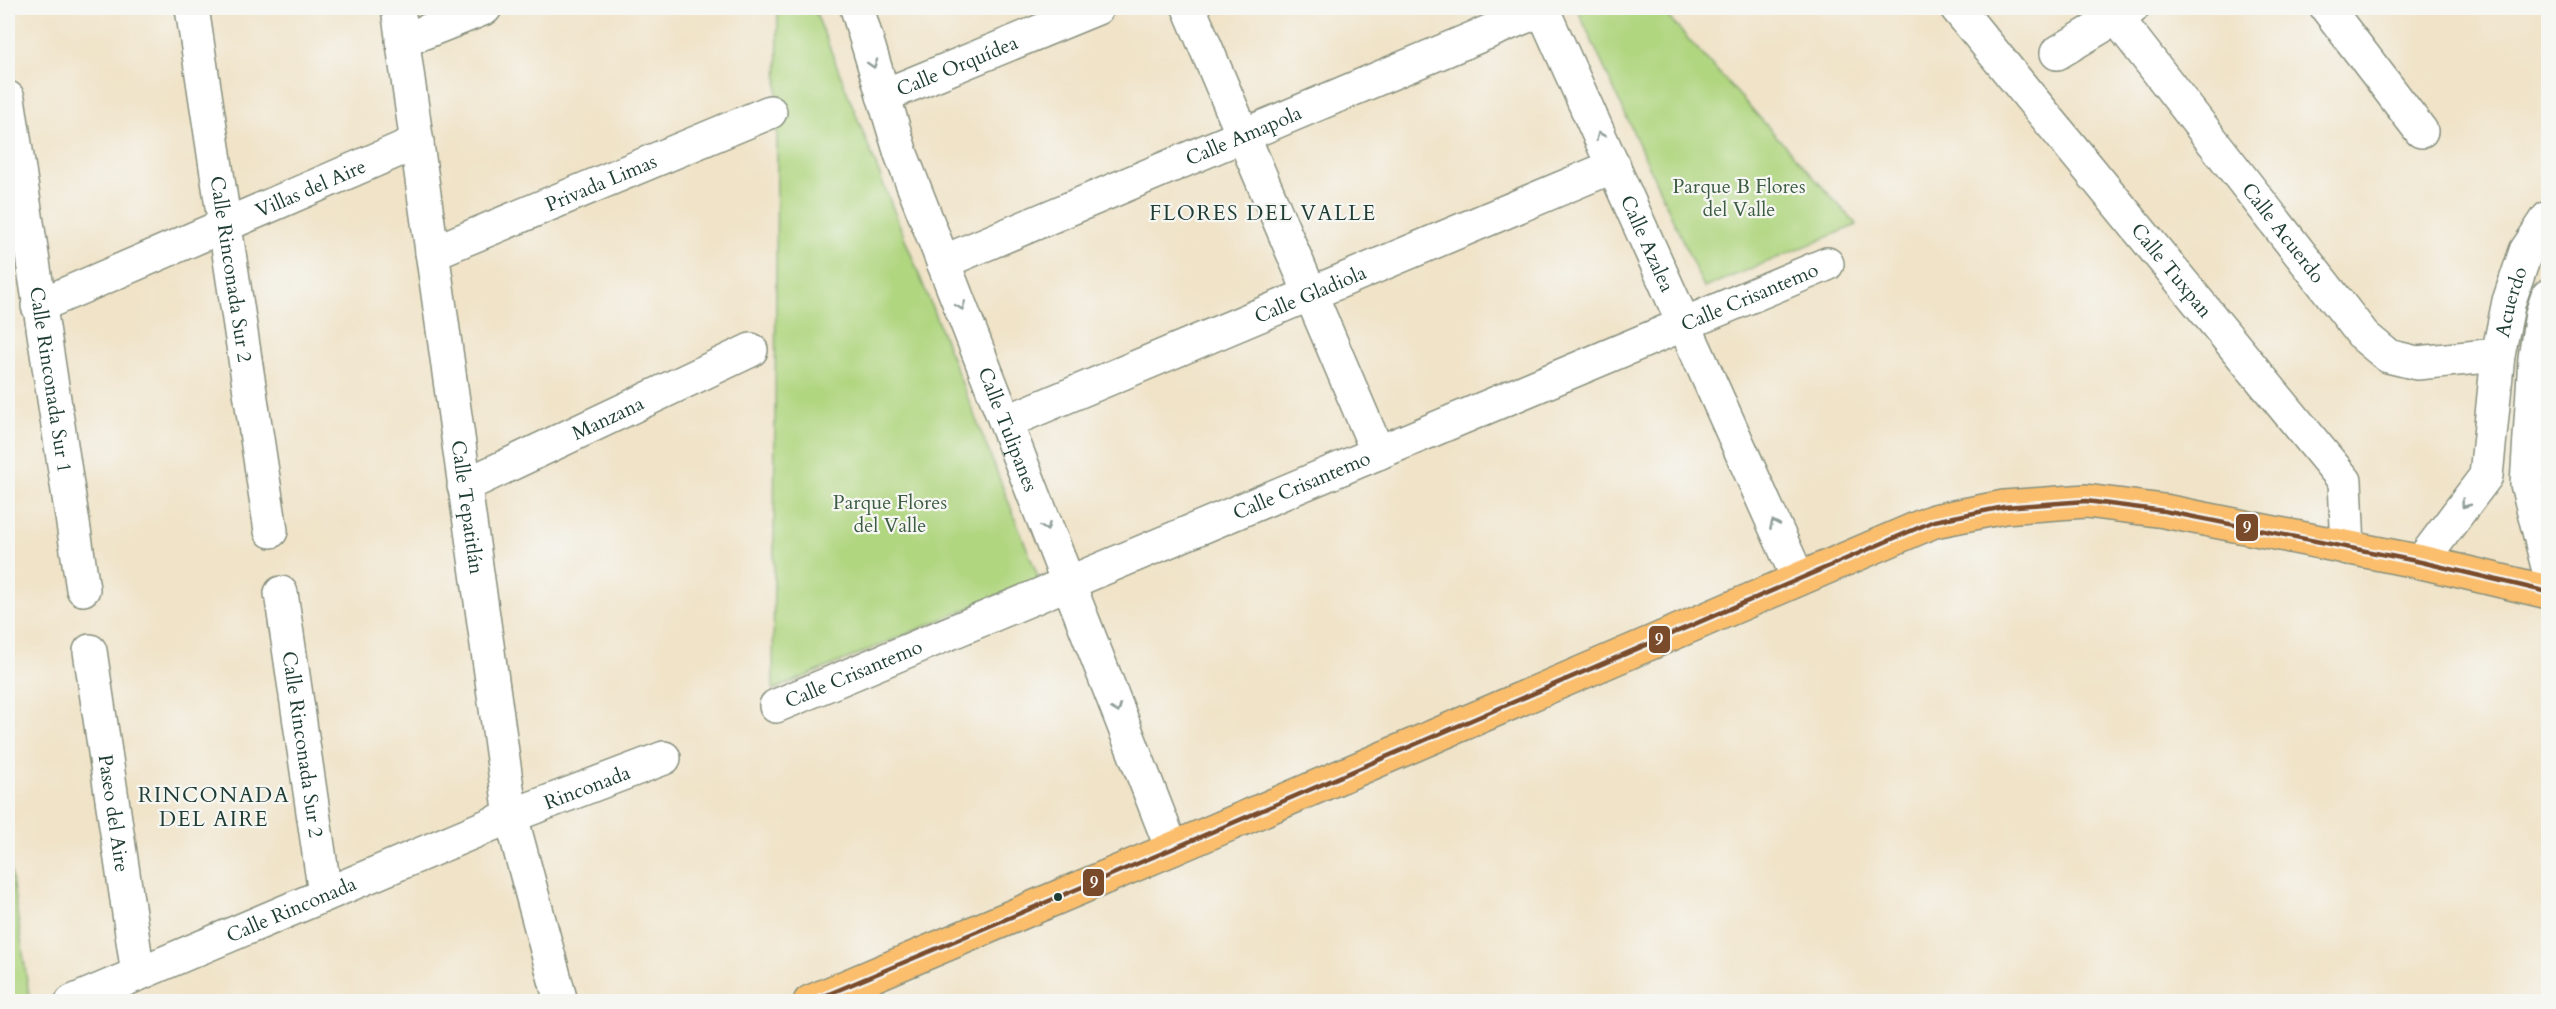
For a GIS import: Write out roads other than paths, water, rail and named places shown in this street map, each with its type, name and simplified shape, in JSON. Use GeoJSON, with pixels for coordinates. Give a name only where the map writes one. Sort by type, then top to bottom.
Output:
{"type":"FeatureCollection","features":[{"type":"Feature","properties":{"kind":"main road"},"geometry":{"type":"LineString","coordinates":[[810,1002],[1934,521],[2004,507],[2086,501],[2164,511],[2421,562],[2548,592]]}},
{"type":"Feature","properties":{"kind":"street","name":"Calle Rinconada Sur 2"},"geometry":{"type":"LineString","coordinates":[[192,8],[271,531]]}},
{"type":"Feature","properties":{"kind":"street","name":"Calle Tepatitlán"},"geometry":{"type":"LineString","coordinates":[[398,8],[511,816],[561,1002]]}},
{"type":"Feature","properties":{"kind":"street"},"geometry":{"type":"LineString","coordinates":[[402,40],[485,8]]}},
{"type":"Feature","properties":{"kind":"street","name":"Calle Tulipanes"},"geometry":{"type":"LineString","coordinates":[[858,8],[901,154],[1172,849]]}},
{"type":"Feature","properties":{"kind":"street","name":"Calle Orquídea"},"geometry":{"type":"LineString","coordinates":[[883,96],[1097,8]]}},
{"type":"Feature","properties":{"kind":"street"},"geometry":{"type":"LineString","coordinates":[[1189,8],[1377,453]]}},
{"type":"Feature","properties":{"kind":"street","name":"Calle Amapola"},"geometry":{"type":"LineString","coordinates":[[943,262],[1543,8]]}},
{"type":"Feature","properties":{"kind":"street","name":"Calle Azalea"},"geometry":{"type":"LineString","coordinates":[[1543,8],[1798,578]]}},
{"type":"Feature","properties":{"kind":"street","name":"Calle Tuxpan"},"geometry":{"type":"LineString","coordinates":[[1957,8],[2345,481],[2348,548]]}},
{"type":"Feature","properties":{"kind":"street"},"geometry":{"type":"LineString","coordinates":[[2327,8],[2421,131]]}},
{"type":"Feature","properties":{"kind":"street"},"geometry":{"type":"LineString","coordinates":[[2057,53],[2124,12]]}},
{"type":"Feature","properties":{"kind":"street","name":"Calle Acuerdo"},"geometry":{"type":"LineString","coordinates":[[2124,12],[2364,336],[2388,356],[2417,363],[2498,355]]}},
{"type":"Feature","properties":{"kind":"street","name":"Calle Rinconada Sur 1"},"geometry":{"type":"LineString","coordinates":[[8,98],[83,589]]}},
{"type":"Feature","properties":{"kind":"street","name":"Privada Limas"},"geometry":{"type":"LineString","coordinates":[[432,253],[770,112]]}},
{"type":"Feature","properties":{"kind":"street","name":"Villas del Aire"},"geometry":{"type":"LineString","coordinates":[[38,306],[417,142]]}},
{"type":"Feature","properties":{"kind":"street","name":"Calle Gladiola"},"geometry":{"type":"LineString","coordinates":[[1005,422],[1614,166]]}},
{"type":"Feature","properties":{"kind":"street","name":"Acuerdo"},"geometry":{"type":"LineString","coordinates":[[2486,476],[2498,355],[2509,301],[2526,251],[2548,218]]}},
{"type":"Feature","properties":{"kind":"street","name":"Calle Crisantemo"},"geometry":{"type":"LineString","coordinates":[[777,706],[1827,264]]}},
{"type":"Feature","properties":{"kind":"street","name":"Acuerdo"},"geometry":{"type":"LineString","coordinates":[[2548,296],[2542,314],[2535,358],[2527,484],[2548,567]]}},
{"type":"Feature","properties":{"kind":"street","name":"Manzana"},"geometry":{"type":"LineString","coordinates":[[464,486],[751,350]]}},
{"type":"Feature","properties":{"kind":"street"},"geometry":{"type":"LineString","coordinates":[[2490,430],[2530,436]]}},
{"type":"Feature","properties":{"kind":"street"},"geometry":{"type":"LineString","coordinates":[[2421,562],[2486,476],[2527,484]]}},
{"type":"Feature","properties":{"kind":"street","name":"Calle Rinconada Sur 2"},"geometry":{"type":"LineString","coordinates":[[281,593],[326,894]]}},
{"type":"Feature","properties":{"kind":"street","name":"Paseo del Aire"},"geometry":{"type":"LineString","coordinates":[[90,651],[138,974]]}},
{"type":"Feature","properties":{"kind":"street","name":"Rinconada"},"geometry":{"type":"LineString","coordinates":[[511,816],[664,758]]}},
{"type":"Feature","properties":{"kind":"street","name":"Calle Rinconada"},"geometry":{"type":"LineString","coordinates":[[72,1002],[511,816]]}},
{"type":"Feature","properties":{"kind":"district","name":"FLORES DEL VALLE"},"geometry":{"type":"Point","coordinates":[1263,213]}},
{"type":"Feature","properties":{"kind":"district","name":"RINCONADA DEL AIRE"},"geometry":{"type":"Point","coordinates":[214,807]}},
{"type":"Feature","properties":{"kind":"park label","name":"Parque B Flores del Valle"},"geometry":{"type":"Point","coordinates":[1739,198]}},
{"type":"Feature","properties":{"kind":"park label","name":"Parque Flores del Valle"},"geometry":{"type":"Point","coordinates":[890,514]}}]}
